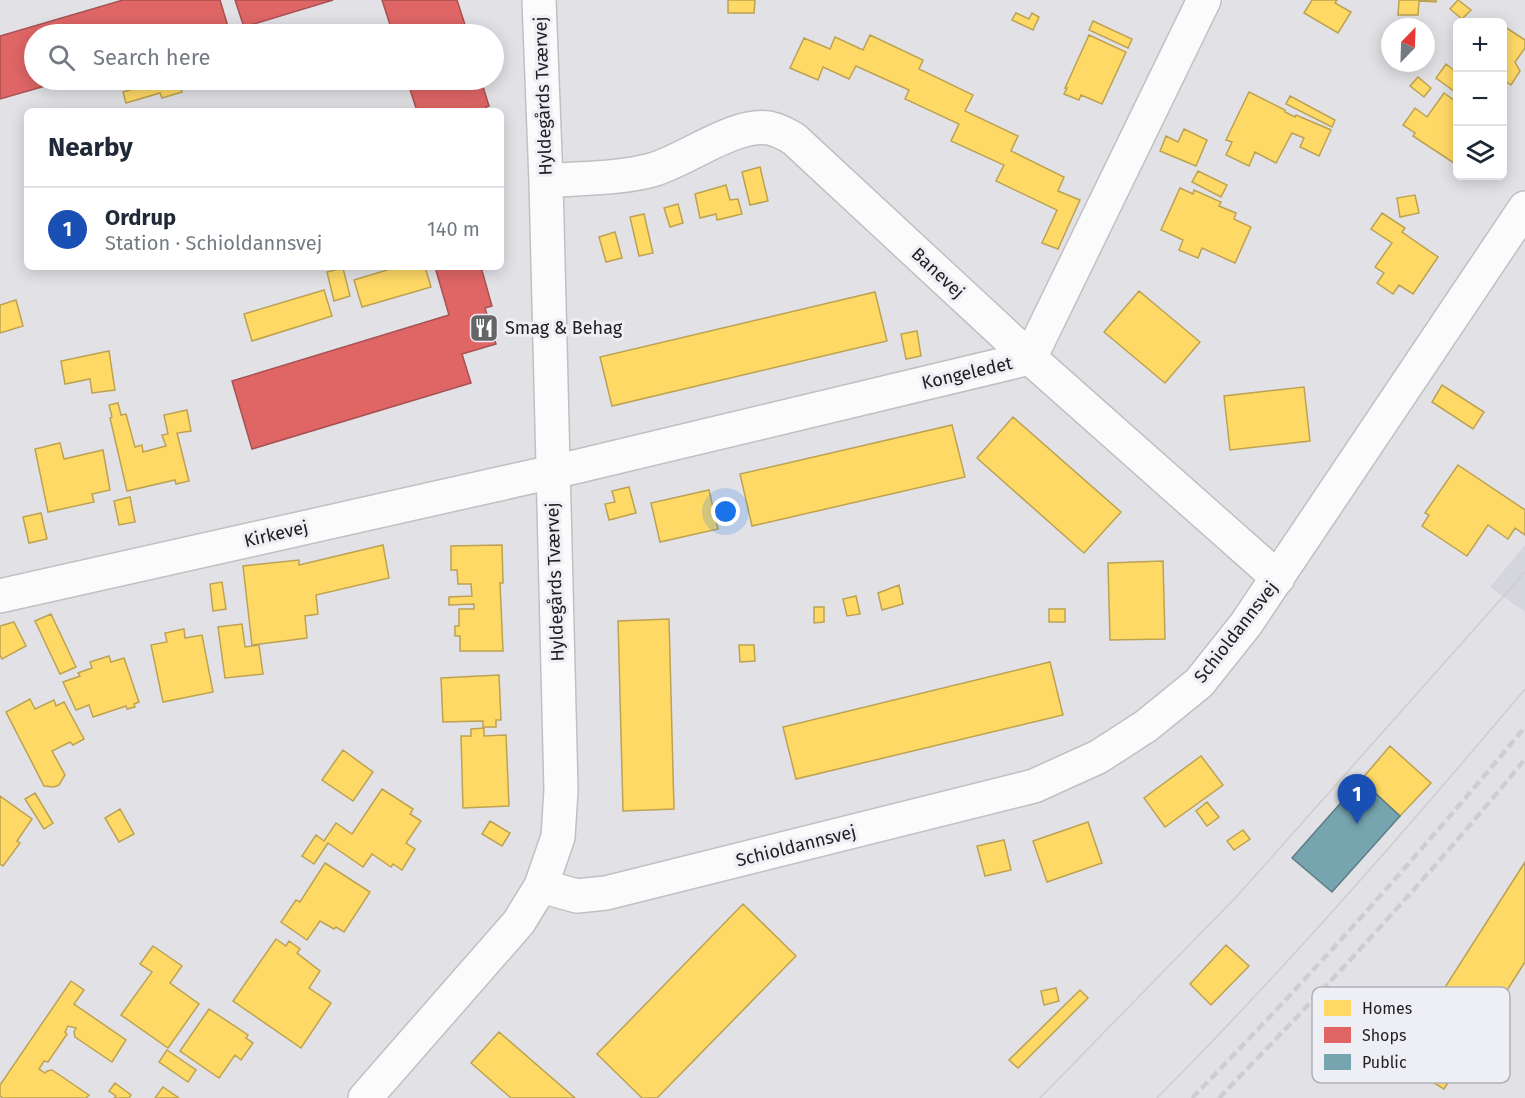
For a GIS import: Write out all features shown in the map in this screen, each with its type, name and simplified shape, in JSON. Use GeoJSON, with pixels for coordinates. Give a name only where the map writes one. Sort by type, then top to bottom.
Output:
{"type":"FeatureCollection","features":[{"type":"Feature","properties":{"kind":"street","name":"Hyldegårds Tværvej"},"geometry":{"type":"LineString","coordinates":[[365,1098],[519,922],[541,886],[558,837],[561,790],[546,181],[539,0]]}},
{"type":"Feature","properties":{"kind":"street","name":"Kongeledet"},"geometry":{"type":"LineString","coordinates":[[552,472],[1030,358],[1204,0]]}},
{"type":"Feature","properties":{"kind":"street","name":"Banevej"},"geometry":{"type":"LineString","coordinates":[[546,181],[624,176],[654,170],[746,129],[767,128],[780,131],[795,139],[1030,358],[1278,578]]}},
{"type":"Feature","properties":{"kind":"street","name":"Schioldannsvej"},"geometry":{"type":"LineString","coordinates":[[541,886],[577,896],[606,893],[1034,786],[1098,757],[1146,726],[1199,682],[1246,624],[1525,208]]}},
{"type":"Feature","properties":{"kind":"street","name":"Kirkevej"},"geometry":{"type":"LineString","coordinates":[[0,596],[552,472]]}},
{"type":"Feature","properties":{"kind":"shaded area"},"geometry":{"type":"Polygon","coordinates":[[[1525,545],[1525,612],[1490,587],[1525,545]]]}},
{"type":"Feature","properties":{"kind":"building: Homes"},"geometry":{"type":"Polygon","coordinates":[[[728,0],[755,0],[754,13],[728,13],[728,0]]]}},
{"type":"Feature","properties":{"kind":"building: Homes"},"geometry":{"type":"Polygon","coordinates":[[[1312,0],[1337,0],[1335,3],[1351,12],[1338,33],[1304,13],[1312,0]]]}},
{"type":"Feature","properties":{"kind":"building: Homes"},"geometry":{"type":"Polygon","coordinates":[[[1399,0],[1436,0],[1436,2],[1419,1],[1418,15],[1398,15],[1399,0]]]}},
{"type":"Feature","properties":{"kind":"building: Homes"},"geometry":{"type":"Polygon","coordinates":[[[1458,0],[1471,10],[1461,18],[1450,9],[1458,0]]]}},
{"type":"Feature","properties":{"kind":"building: Homes"},"geometry":{"type":"Polygon","coordinates":[[[1016,13],[1029,19],[1032,13],[1039,17],[1033,30],[1012,20],[1016,13]]]}},
{"type":"Feature","properties":{"kind":"building: Homes"},"geometry":{"type":"Polygon","coordinates":[[[1093,21],[1132,39],[1128,48],[1089,30],[1093,21]]]}},
{"type":"Feature","properties":{"kind":"building: Homes"},"geometry":{"type":"Polygon","coordinates":[[[1507,28],[1525,40],[1525,48],[1515,62],[1520,71],[1511,85],[1507,82],[1507,28]]]}},
{"type":"Feature","properties":{"kind":"building: Homes"},"geometry":{"type":"Polygon","coordinates":[[[870,35],[923,60],[919,69],[973,95],[965,111],[1018,136],[1011,151],[1064,177],[1058,191],[1080,200],[1058,249],[1042,243],[1057,210],[996,181],[1004,165],[951,141],[959,124],[905,99],[909,90],[856,66],[849,79],[823,67],[818,80],[790,68],[804,38],[830,49],[835,37],[863,50],[870,35]]]}},
{"type":"Feature","properties":{"kind":"building: Homes"},"geometry":{"type":"Polygon","coordinates":[[[1089,35],[1126,52],[1102,104],[1081,95],[1079,100],[1064,94],[1089,35]]]}},
{"type":"Feature","properties":{"kind":"building: Homes"},"geometry":{"type":"Polygon","coordinates":[[[1446,64],[1453,69],[1453,90],[1436,78],[1446,64]]]}},
{"type":"Feature","properties":{"kind":"building: Homes"},"geometry":{"type":"Polygon","coordinates":[[[1418,77],[1431,88],[1424,97],[1410,86],[1418,77]]]}},
{"type":"Feature","properties":{"kind":"building: Homes"},"geometry":{"type":"Polygon","coordinates":[[[181,90],[182,92],[162,98],[160,93],[126,103],[123,92],[181,90]]]}},
{"type":"Feature","properties":{"kind":"building: Homes"},"geometry":{"type":"Polygon","coordinates":[[[1249,92],[1295,117],[1296,115],[1331,130],[1319,156],[1300,147],[1304,138],[1292,133],[1276,163],[1255,152],[1249,166],[1226,155],[1232,142],[1226,140],[1249,92]]]}},
{"type":"Feature","properties":{"kind":"building: Homes"},"geometry":{"type":"Polygon","coordinates":[[[1444,93],[1453,99],[1453,162],[1413,136],[1415,133],[1403,125],[1415,108],[1427,117],[1444,93]]]}},
{"type":"Feature","properties":{"kind":"building: Homes"},"geometry":{"type":"Polygon","coordinates":[[[1290,96],[1335,120],[1332,127],[1286,104],[1290,96]]]}},
{"type":"Feature","properties":{"kind":"building: Homes"},"geometry":{"type":"Polygon","coordinates":[[[1184,129],[1207,140],[1196,166],[1160,151],[1166,136],[1178,142],[1184,129]]]}},
{"type":"Feature","properties":{"kind":"building: Homes"},"geometry":{"type":"Polygon","coordinates":[[[760,167],[768,201],[750,205],[742,172],[760,167]]]}},
{"type":"Feature","properties":{"kind":"building: Homes"},"geometry":{"type":"Polygon","coordinates":[[[1198,171],[1227,185],[1221,197],[1192,182],[1198,171]]]}},
{"type":"Feature","properties":{"kind":"building: Homes"},"geometry":{"type":"Polygon","coordinates":[[[726,185],[730,200],[738,199],[742,214],[717,220],[716,214],[700,218],[695,194],[726,185]]]}},
{"type":"Feature","properties":{"kind":"building: Homes"},"geometry":{"type":"Polygon","coordinates":[[[1180,188],[1193,194],[1194,190],[1221,202],[1219,206],[1236,213],[1234,219],[1251,227],[1235,263],[1202,248],[1198,258],[1179,250],[1183,240],[1161,230],[1180,188]]]}},
{"type":"Feature","properties":{"kind":"building: Homes"},"geometry":{"type":"Polygon","coordinates":[[[1415,195],[1419,213],[1400,217],[1397,198],[1415,195]]]}},
{"type":"Feature","properties":{"kind":"building: Homes"},"geometry":{"type":"Polygon","coordinates":[[[678,204],[683,223],[670,227],[664,208],[678,204]]]}},
{"type":"Feature","properties":{"kind":"building: Homes"},"geometry":{"type":"Polygon","coordinates":[[[1382,213],[1405,228],[1402,232],[1438,257],[1413,294],[1399,285],[1393,294],[1377,283],[1384,273],[1375,267],[1392,243],[1371,229],[1382,213]]]}},
{"type":"Feature","properties":{"kind":"building: Homes"},"geometry":{"type":"Polygon","coordinates":[[[644,214],[653,253],[639,256],[630,217],[644,214]]]}},
{"type":"Feature","properties":{"kind":"building: Homes"},"geometry":{"type":"Polygon","coordinates":[[[615,232],[622,258],[606,262],[599,237],[615,232]]]}},
{"type":"Feature","properties":{"kind":"building: Homes"},"geometry":{"type":"Polygon","coordinates":[[[344,270],[350,296],[334,301],[327,272],[344,270]]]}},
{"type":"Feature","properties":{"kind":"building: Homes"},"geometry":{"type":"Polygon","coordinates":[[[387,270],[426,270],[431,287],[362,307],[354,280],[387,270]]]}},
{"type":"Feature","properties":{"kind":"building: Homes"},"geometry":{"type":"Polygon","coordinates":[[[324,290],[332,316],[252,341],[244,314],[324,290]]]}},
{"type":"Feature","properties":{"kind":"building: Homes"},"geometry":{"type":"Polygon","coordinates":[[[1139,291],[1200,342],[1165,383],[1104,332],[1139,291]]]}},
{"type":"Feature","properties":{"kind":"building: Homes"},"geometry":{"type":"Polygon","coordinates":[[[875,292],[887,341],[612,406],[600,357],[875,292]]]}},
{"type":"Feature","properties":{"kind":"building: Homes"},"geometry":{"type":"Polygon","coordinates":[[[16,300],[23,326],[0,333],[0,305],[16,300]]]}},
{"type":"Feature","properties":{"kind":"building: Homes"},"geometry":{"type":"Polygon","coordinates":[[[917,331],[921,356],[906,359],[901,334],[917,331]]]}},
{"type":"Feature","properties":{"kind":"building: Homes"},"geometry":{"type":"Polygon","coordinates":[[[109,351],[115,390],[92,393],[90,379],[65,384],[61,361],[109,351]]]}},
{"type":"Feature","properties":{"kind":"building: Homes"},"geometry":{"type":"Polygon","coordinates":[[[1442,385],[1484,412],[1473,429],[1432,402],[1442,385]]]}},
{"type":"Feature","properties":{"kind":"building: Homes"},"geometry":{"type":"Polygon","coordinates":[[[1304,387],[1310,441],[1230,450],[1224,396],[1304,387]]]}},
{"type":"Feature","properties":{"kind":"building: Homes"},"geometry":{"type":"Polygon","coordinates":[[[118,403],[121,415],[126,414],[135,447],[142,445],[143,452],[166,446],[162,435],[168,434],[164,415],[187,410],[191,431],[177,433],[189,481],[176,484],[175,480],[127,491],[110,418],[112,417],[109,405],[118,403]]]}},
{"type":"Feature","properties":{"kind":"building: Homes"},"geometry":{"type":"Polygon","coordinates":[[[1013,417],[1121,512],[1084,553],[977,458],[1013,417]]]}},
{"type":"Feature","properties":{"kind":"building: Homes"},"geometry":{"type":"Polygon","coordinates":[[[952,425],[965,477],[752,526],[740,474],[952,425]]]}},
{"type":"Feature","properties":{"kind":"building: Homes"},"geometry":{"type":"Polygon","coordinates":[[[60,443],[64,459],[103,450],[110,490],[92,494],[94,502],[48,512],[35,449],[60,443]]]}},
{"type":"Feature","properties":{"kind":"building: Homes"},"geometry":{"type":"Polygon","coordinates":[[[1458,465],[1525,510],[1525,535],[1515,528],[1508,539],[1488,525],[1467,556],[1422,526],[1429,515],[1425,513],[1458,465]]]}},
{"type":"Feature","properties":{"kind":"building: Homes"},"geometry":{"type":"Polygon","coordinates":[[[629,487],[636,513],[609,520],[605,504],[615,502],[612,491],[629,487]]]}},
{"type":"Feature","properties":{"kind":"building: Homes"},"geometry":{"type":"Polygon","coordinates":[[[709,490],[718,529],[660,542],[651,503],[709,490]]]}},
{"type":"Feature","properties":{"kind":"building: Homes"},"geometry":{"type":"Polygon","coordinates":[[[130,497],[135,522],[119,525],[114,501],[130,497]]]}},
{"type":"Feature","properties":{"kind":"building: Homes"},"geometry":{"type":"Polygon","coordinates":[[[41,513],[47,539],[29,543],[23,517],[41,513]]]}},
{"type":"Feature","properties":{"kind":"building: Homes"},"geometry":{"type":"Polygon","coordinates":[[[383,545],[389,578],[316,595],[318,614],[305,616],[307,638],[252,645],[243,566],[299,560],[299,565],[383,545]]]}},
{"type":"Feature","properties":{"kind":"building: Homes"},"geometry":{"type":"Polygon","coordinates":[[[502,545],[503,583],[500,583],[503,651],[460,651],[460,636],[455,636],[455,626],[459,626],[459,609],[474,609],[474,604],[449,605],[449,597],[472,596],[471,584],[458,584],[457,570],[451,570],[451,546],[502,545]]]}},
{"type":"Feature","properties":{"kind":"building: Homes"},"geometry":{"type":"Polygon","coordinates":[[[1163,561],[1165,639],[1110,640],[1108,563],[1163,561]]]}},
{"type":"Feature","properties":{"kind":"building: Homes"},"geometry":{"type":"Polygon","coordinates":[[[222,582],[226,609],[213,611],[210,584],[222,582]]]}},
{"type":"Feature","properties":{"kind":"building: Homes"},"geometry":{"type":"Polygon","coordinates":[[[899,585],[903,604],[882,610],[878,593],[899,585]]]}},
{"type":"Feature","properties":{"kind":"building: Homes"},"geometry":{"type":"Polygon","coordinates":[[[856,596],[860,614],[847,616],[843,599],[856,596]]]}},
{"type":"Feature","properties":{"kind":"building: Homes"},"geometry":{"type":"Polygon","coordinates":[[[814,607],[824,607],[824,622],[814,623],[814,607]]]}},
{"type":"Feature","properties":{"kind":"building: Homes"},"geometry":{"type":"Polygon","coordinates":[[[1049,609],[1065,609],[1065,622],[1049,622],[1049,609]]]}},
{"type":"Feature","properties":{"kind":"building: Homes"},"geometry":{"type":"Polygon","coordinates":[[[51,614],[76,667],[60,674],[35,621],[51,614]]]}},
{"type":"Feature","properties":{"kind":"building: Homes"},"geometry":{"type":"Polygon","coordinates":[[[669,619],[674,809],[623,811],[618,621],[669,619]]]}},
{"type":"Feature","properties":{"kind":"building: Homes"},"geometry":{"type":"Polygon","coordinates":[[[14,622],[26,646],[2,659],[0,626],[14,622]]]}},
{"type":"Feature","properties":{"kind":"building: Homes"},"geometry":{"type":"Polygon","coordinates":[[[242,624],[245,647],[259,645],[263,674],[225,678],[218,627],[242,624]]]}},
{"type":"Feature","properties":{"kind":"building: Homes"},"geometry":{"type":"Polygon","coordinates":[[[184,629],[185,638],[202,635],[213,692],[163,702],[151,645],[167,642],[165,633],[184,629]]]}},
{"type":"Feature","properties":{"kind":"building: Homes"},"geometry":{"type":"Polygon","coordinates":[[[739,645],[754,645],[755,661],[740,662],[739,645]]]}},
{"type":"Feature","properties":{"kind":"building: Homes"},"geometry":{"type":"Polygon","coordinates":[[[109,656],[111,662],[124,658],[139,702],[134,704],[135,707],[127,709],[126,706],[93,717],[89,705],[76,710],[63,682],[80,676],[78,673],[92,668],[90,662],[109,656]]]}},
{"type":"Feature","properties":{"kind":"building: Homes"},"geometry":{"type":"Polygon","coordinates":[[[1050,662],[1063,715],[796,779],[783,727],[1050,662]]]}},
{"type":"Feature","properties":{"kind":"building: Homes"},"geometry":{"type":"Polygon","coordinates":[[[499,675],[501,720],[496,720],[496,727],[483,727],[483,721],[443,722],[441,678],[499,675]]]}},
{"type":"Feature","properties":{"kind":"building: Homes"},"geometry":{"type":"Polygon","coordinates":[[[30,699],[35,709],[54,700],[56,706],[64,702],[84,739],[73,745],[70,742],[52,751],[65,775],[59,785],[54,787],[44,786],[6,712],[30,699]]]}},
{"type":"Feature","properties":{"kind":"building: Homes"},"geometry":{"type":"Polygon","coordinates":[[[484,728],[484,736],[506,735],[509,806],[463,808],[461,736],[471,736],[471,729],[484,728]]]}},
{"type":"Feature","properties":{"kind":"building: Homes"},"geometry":{"type":"Polygon","coordinates":[[[1390,746],[1431,783],[1400,816],[1361,780],[1390,746]]]}},
{"type":"Feature","properties":{"kind":"building: Homes"},"geometry":{"type":"Polygon","coordinates":[[[343,750],[373,772],[353,801],[322,780],[343,750]]]}},
{"type":"Feature","properties":{"kind":"building: Homes"},"geometry":{"type":"Polygon","coordinates":[[[1201,756],[1223,785],[1165,827],[1144,798],[1201,756]]]}},
{"type":"Feature","properties":{"kind":"building: Homes"},"geometry":{"type":"Polygon","coordinates":[[[382,789],[413,809],[410,814],[421,821],[406,843],[415,849],[402,870],[393,864],[391,867],[372,854],[363,867],[328,843],[314,864],[302,856],[316,835],[324,841],[336,823],[352,834],[382,789]]]}},
{"type":"Feature","properties":{"kind":"building: Homes"},"geometry":{"type":"Polygon","coordinates":[[[35,793],[53,823],[44,829],[25,799],[35,793]]]}},
{"type":"Feature","properties":{"kind":"building: Homes"},"geometry":{"type":"Polygon","coordinates":[[[0,796],[32,819],[17,841],[20,843],[3,866],[0,864],[0,796]]]}},
{"type":"Feature","properties":{"kind":"building: Homes"},"geometry":{"type":"Polygon","coordinates":[[[1207,802],[1219,817],[1207,826],[1196,811],[1207,802]]]}},
{"type":"Feature","properties":{"kind":"building: Homes"},"geometry":{"type":"Polygon","coordinates":[[[120,809],[134,834],[119,842],[105,818],[120,809]]]}},
{"type":"Feature","properties":{"kind":"building: Homes"},"geometry":{"type":"Polygon","coordinates":[[[490,821],[510,833],[502,846],[482,834],[490,821]]]}},
{"type":"Feature","properties":{"kind":"building: Homes"},"geometry":{"type":"Polygon","coordinates":[[[1088,822],[1102,863],[1047,882],[1033,841],[1088,822]]]}},
{"type":"Feature","properties":{"kind":"building: Homes"},"geometry":{"type":"Polygon","coordinates":[[[1243,830],[1250,839],[1234,850],[1227,841],[1243,830]]]}},
{"type":"Feature","properties":{"kind":"building: Homes"},"geometry":{"type":"Polygon","coordinates":[[[1004,840],[1011,870],[985,876],[977,846],[1004,840]]]}},
{"type":"Feature","properties":{"kind":"building: Homes"},"geometry":{"type":"Polygon","coordinates":[[[1525,862],[1525,962],[1509,987],[1445,987],[1525,862]]]}},
{"type":"Feature","properties":{"kind":"building: Homes"},"geometry":{"type":"Polygon","coordinates":[[[325,863],[370,892],[344,932],[320,921],[307,940],[281,922],[296,900],[300,902],[325,863]]]}},
{"type":"Feature","properties":{"kind":"building: Homes"},"geometry":{"type":"Polygon","coordinates":[[[743,904],[796,956],[657,1098],[642,1098],[597,1054],[743,904]]]}},
{"type":"Feature","properties":{"kind":"building: Homes"},"geometry":{"type":"Polygon","coordinates":[[[276,939],[286,946],[289,941],[300,949],[297,953],[320,971],[309,988],[331,1003],[301,1048],[233,1001],[276,939]]]}},
{"type":"Feature","properties":{"kind":"building: Homes"},"geometry":{"type":"Polygon","coordinates":[[[1226,945],[1249,966],[1211,1005],[1190,984],[1226,945]]]}},
{"type":"Feature","properties":{"kind":"building: Homes"},"geometry":{"type":"Polygon","coordinates":[[[153,946],[182,966],[170,983],[199,1004],[168,1048],[121,1015],[152,972],[140,964],[153,946]]]}},
{"type":"Feature","properties":{"kind":"building: Homes"},"geometry":{"type":"Polygon","coordinates":[[[71,981],[84,990],[74,1004],[126,1040],[112,1062],[75,1037],[76,1028],[68,1026],[65,1032],[67,1034],[48,1062],[44,1061],[39,1069],[45,1073],[52,1070],[89,1095],[86,1098],[3,1098],[0,1096],[0,1085],[71,981]]]}},
{"type":"Feature","properties":{"kind":"building: Homes"},"geometry":{"type":"Polygon","coordinates":[[[1056,988],[1059,1001],[1044,1005],[1041,991],[1056,988]]]}},
{"type":"Feature","properties":{"kind":"building: Homes"},"geometry":{"type":"Polygon","coordinates":[[[1080,990],[1088,998],[1018,1068],[1009,1060],[1080,990]]]}},
{"type":"Feature","properties":{"kind":"building: Homes"},"geometry":{"type":"Polygon","coordinates":[[[209,1009],[248,1035],[246,1038],[253,1043],[241,1060],[235,1055],[219,1078],[180,1051],[209,1009]]]}},
{"type":"Feature","properties":{"kind":"building: Homes"},"geometry":{"type":"Polygon","coordinates":[[[499,1032],[575,1098],[511,1098],[471,1063],[499,1032]]]}},
{"type":"Feature","properties":{"kind":"building: Homes"},"geometry":{"type":"Polygon","coordinates":[[[167,1050],[196,1070],[188,1082],[159,1062],[167,1050]]]}},
{"type":"Feature","properties":{"kind":"building: Homes"},"geometry":{"type":"Polygon","coordinates":[[[115,1083],[131,1095],[129,1098],[114,1098],[116,1096],[109,1091],[115,1083]]]}},
{"type":"Feature","properties":{"kind":"building: Homes"},"geometry":{"type":"Polygon","coordinates":[[[1434,1083],[1448,1083],[1444,1089],[1434,1083]]]}},
{"type":"Feature","properties":{"kind":"building: Homes"},"geometry":{"type":"Polygon","coordinates":[[[163,1087],[179,1098],[155,1098],[163,1087]]]}},
{"type":"Feature","properties":{"kind":"building: Shops"},"geometry":{"type":"Polygon","coordinates":[[[123,0],[220,0],[227,24],[41,24],[123,0]]]}},
{"type":"Feature","properties":{"kind":"building: Shops"},"geometry":{"type":"Polygon","coordinates":[[[235,0],[333,0],[254,24],[243,24],[235,0]]]}},
{"type":"Feature","properties":{"kind":"building: Shops"},"geometry":{"type":"Polygon","coordinates":[[[382,0],[457,0],[465,24],[390,24],[382,0]]]}},
{"type":"Feature","properties":{"kind":"building: Shops"},"geometry":{"type":"Polygon","coordinates":[[[24,29],[24,90],[31,90],[0,99],[0,36],[24,29]]]}},
{"type":"Feature","properties":{"kind":"building: Shops"},"geometry":{"type":"Polygon","coordinates":[[[410,90],[484,90],[489,106],[486,108],[416,108],[410,90]]]}},
{"type":"Feature","properties":{"kind":"building: Shops"},"geometry":{"type":"Polygon","coordinates":[[[436,270],[482,270],[492,306],[485,308],[496,344],[462,354],[471,383],[252,449],[232,381],[449,315],[436,270]]]}},
{"type":"Feature","properties":{"kind":"building: Public"},"geometry":{"type":"Polygon","coordinates":[[[1361,780],[1400,816],[1332,892],[1292,858],[1361,780]]]}},
{"type":"Feature","properties":{"kind":"tram line"},"geometry":{"type":"LineString","coordinates":[[1040,1098],[1239,894],[1525,572]]}},
{"type":"Feature","properties":{"kind":"tram line"},"geometry":{"type":"LineString","coordinates":[[1157,1098],[1345,897],[1525,689]]}},
{"type":"Feature","properties":{"kind":"railway"},"geometry":{"type":"LineString","coordinates":[[1192,1098],[1362,916],[1525,727]]}},
{"type":"Feature","properties":{"kind":"railway"},"geometry":{"type":"LineString","coordinates":[[1325,987],[1452,846],[1525,759]]}},
{"type":"Feature","properties":{"kind":"railway"},"geometry":{"type":"LineString","coordinates":[[1219,1098],[1312,1001]]}},
{"type":"Feature","properties":{"kind":"place","name":"Smag & Behag"},"geometry":{"type":"Point","coordinates":[484,328]}},
{"type":"Feature","properties":{"kind":"place","name":"Ordrup"},"geometry":{"type":"Point","coordinates":[1357,824]}}]}
